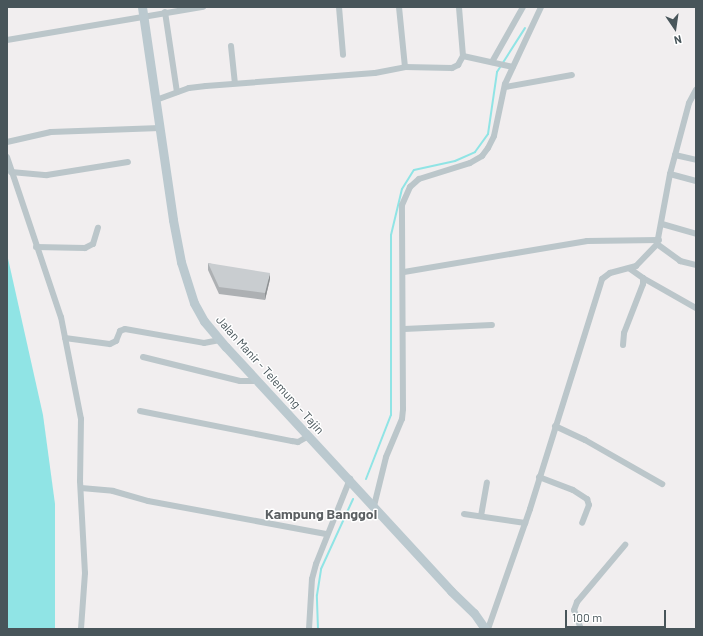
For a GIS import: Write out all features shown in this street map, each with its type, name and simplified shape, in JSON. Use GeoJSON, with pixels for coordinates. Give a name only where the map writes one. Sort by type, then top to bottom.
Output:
{"type":"FeatureCollection","features":[{"type":"Feature","properties":{"kind":"main road","name":"Jalan Manir - Telemung - Tajin"},"geometry":{"type":"LineString","coordinates":[[143,11],[173,220],[186,280],[204,321],[256,381],[350,479],[445,586],[474,613],[485,629]]}},
{"type":"Feature","properties":{"kind":"street"},"geometry":{"type":"LineString","coordinates":[[7,40],[143,11],[165,12],[203,7]]}},
{"type":"Feature","properties":{"kind":"street"},"geometry":{"type":"LineString","coordinates":[[339,7],[343,55]]}},
{"type":"Feature","properties":{"kind":"street"},"geometry":{"type":"LineString","coordinates":[[400,7],[405,67]]}},
{"type":"Feature","properties":{"kind":"street"},"geometry":{"type":"LineString","coordinates":[[156,100],[177,92],[236,83],[375,73],[405,67],[452,68],[458,65],[463,56],[459,7]]}},
{"type":"Feature","properties":{"kind":"street"},"geometry":{"type":"LineString","coordinates":[[494,62],[523,7]]}},
{"type":"Feature","properties":{"kind":"street"},"geometry":{"type":"LineString","coordinates":[[374,506],[386,457],[402,419],[404,272],[402,205],[406,194],[426,175],[457,168],[482,156],[494,136],[505,87],[541,7]]}},
{"type":"Feature","properties":{"kind":"street"},"geometry":{"type":"LineString","coordinates":[[165,12],[177,92]]}},
{"type":"Feature","properties":{"kind":"street"},"geometry":{"type":"LineString","coordinates":[[231,46],[236,83]]}},
{"type":"Feature","properties":{"kind":"street"},"geometry":{"type":"LineString","coordinates":[[463,56],[513,67]]}},
{"type":"Feature","properties":{"kind":"street"},"geometry":{"type":"LineString","coordinates":[[505,87],[572,75]]}},
{"type":"Feature","properties":{"kind":"street"},"geometry":{"type":"LineString","coordinates":[[488,629],[540,477],[602,279],[610,273],[630,269],[658,242],[675,154],[689,103],[696,90]]}},
{"type":"Feature","properties":{"kind":"street"},"geometry":{"type":"LineString","coordinates":[[7,142],[52,132],[160,128]]}},
{"type":"Feature","properties":{"kind":"street"},"geometry":{"type":"LineString","coordinates":[[675,154],[696,160]]}},
{"type":"Feature","properties":{"kind":"street"},"geometry":{"type":"LineString","coordinates":[[7,158],[36,247],[57,303],[81,419],[81,488],[85,573],[81,629]]}},
{"type":"Feature","properties":{"kind":"street"},"geometry":{"type":"LineString","coordinates":[[11,172],[47,175],[128,162]]}},
{"type":"Feature","properties":{"kind":"street"},"geometry":{"type":"LineString","coordinates":[[670,174],[696,181]]}},
{"type":"Feature","properties":{"kind":"street"},"geometry":{"type":"LineString","coordinates":[[662,224],[696,234]]}},
{"type":"Feature","properties":{"kind":"street"},"geometry":{"type":"LineString","coordinates":[[36,247],[85,248],[93,244],[98,228]]}},
{"type":"Feature","properties":{"kind":"street"},"geometry":{"type":"LineString","coordinates":[[404,272],[587,241],[658,242],[680,261],[696,265]]}},
{"type":"Feature","properties":{"kind":"street"},"geometry":{"type":"LineString","coordinates":[[630,269],[696,308]]}},
{"type":"Feature","properties":{"kind":"street"},"geometry":{"type":"LineString","coordinates":[[623,345],[628,323],[639,300],[643,278]]}},
{"type":"Feature","properties":{"kind":"street"},"geometry":{"type":"LineString","coordinates":[[404,328],[492,325]]}},
{"type":"Feature","properties":{"kind":"street"},"geometry":{"type":"LineString","coordinates":[[65,338],[110,344],[116,341],[120,331],[125,329],[204,343],[220,340]]}},
{"type":"Feature","properties":{"kind":"street"},"geometry":{"type":"LineString","coordinates":[[144,357],[240,382],[256,381]]}},
{"type":"Feature","properties":{"kind":"street"},"geometry":{"type":"LineString","coordinates":[[140,412],[298,442],[310,436]]}},
{"type":"Feature","properties":{"kind":"street"},"geometry":{"type":"LineString","coordinates":[[555,426],[585,440],[662,484]]}},
{"type":"Feature","properties":{"kind":"street"},"geometry":{"type":"LineString","coordinates":[[540,477],[587,499],[589,505],[582,523]]}},
{"type":"Feature","properties":{"kind":"street"},"geometry":{"type":"LineString","coordinates":[[309,629],[312,579],[326,534],[350,479]]}},
{"type":"Feature","properties":{"kind":"street"},"geometry":{"type":"LineString","coordinates":[[481,516],[487,483]]}},
{"type":"Feature","properties":{"kind":"street"},"geometry":{"type":"LineString","coordinates":[[81,488],[113,491],[148,501],[326,534]]}},
{"type":"Feature","properties":{"kind":"street"},"geometry":{"type":"LineString","coordinates":[[464,514],[525,523]]}},
{"type":"Feature","properties":{"kind":"street"},"geometry":{"type":"LineString","coordinates":[[581,629],[574,610],[577,602],[625,545]]}},
{"type":"Feature","properties":{"kind":"water"},"geometry":{"type":"Polygon","coordinates":[[[7,254],[43,415],[55,504],[55,629],[7,629],[7,254]]]}},
{"type":"Feature","properties":{"kind":"building"},"geometry":{"type":"Polygon","coordinates":[[[208,263],[270,273],[265,293],[219,287],[208,263]]]}},
{"type":"Feature","properties":{"kind":"waterway"},"geometry":{"type":"LineString","coordinates":[[366,479],[391,415],[391,235],[402,189],[414,170],[455,161],[475,152],[488,134],[497,72],[525,28]]}},
{"type":"Feature","properties":{"kind":"waterway"},"geometry":{"type":"LineString","coordinates":[[318,629],[317,595],[321,569],[353,499]]}},
{"type":"Feature","properties":{"kind":"district","name":"Kampung Banggol"},"geometry":{"type":"Point","coordinates":[321,514]}}]}
